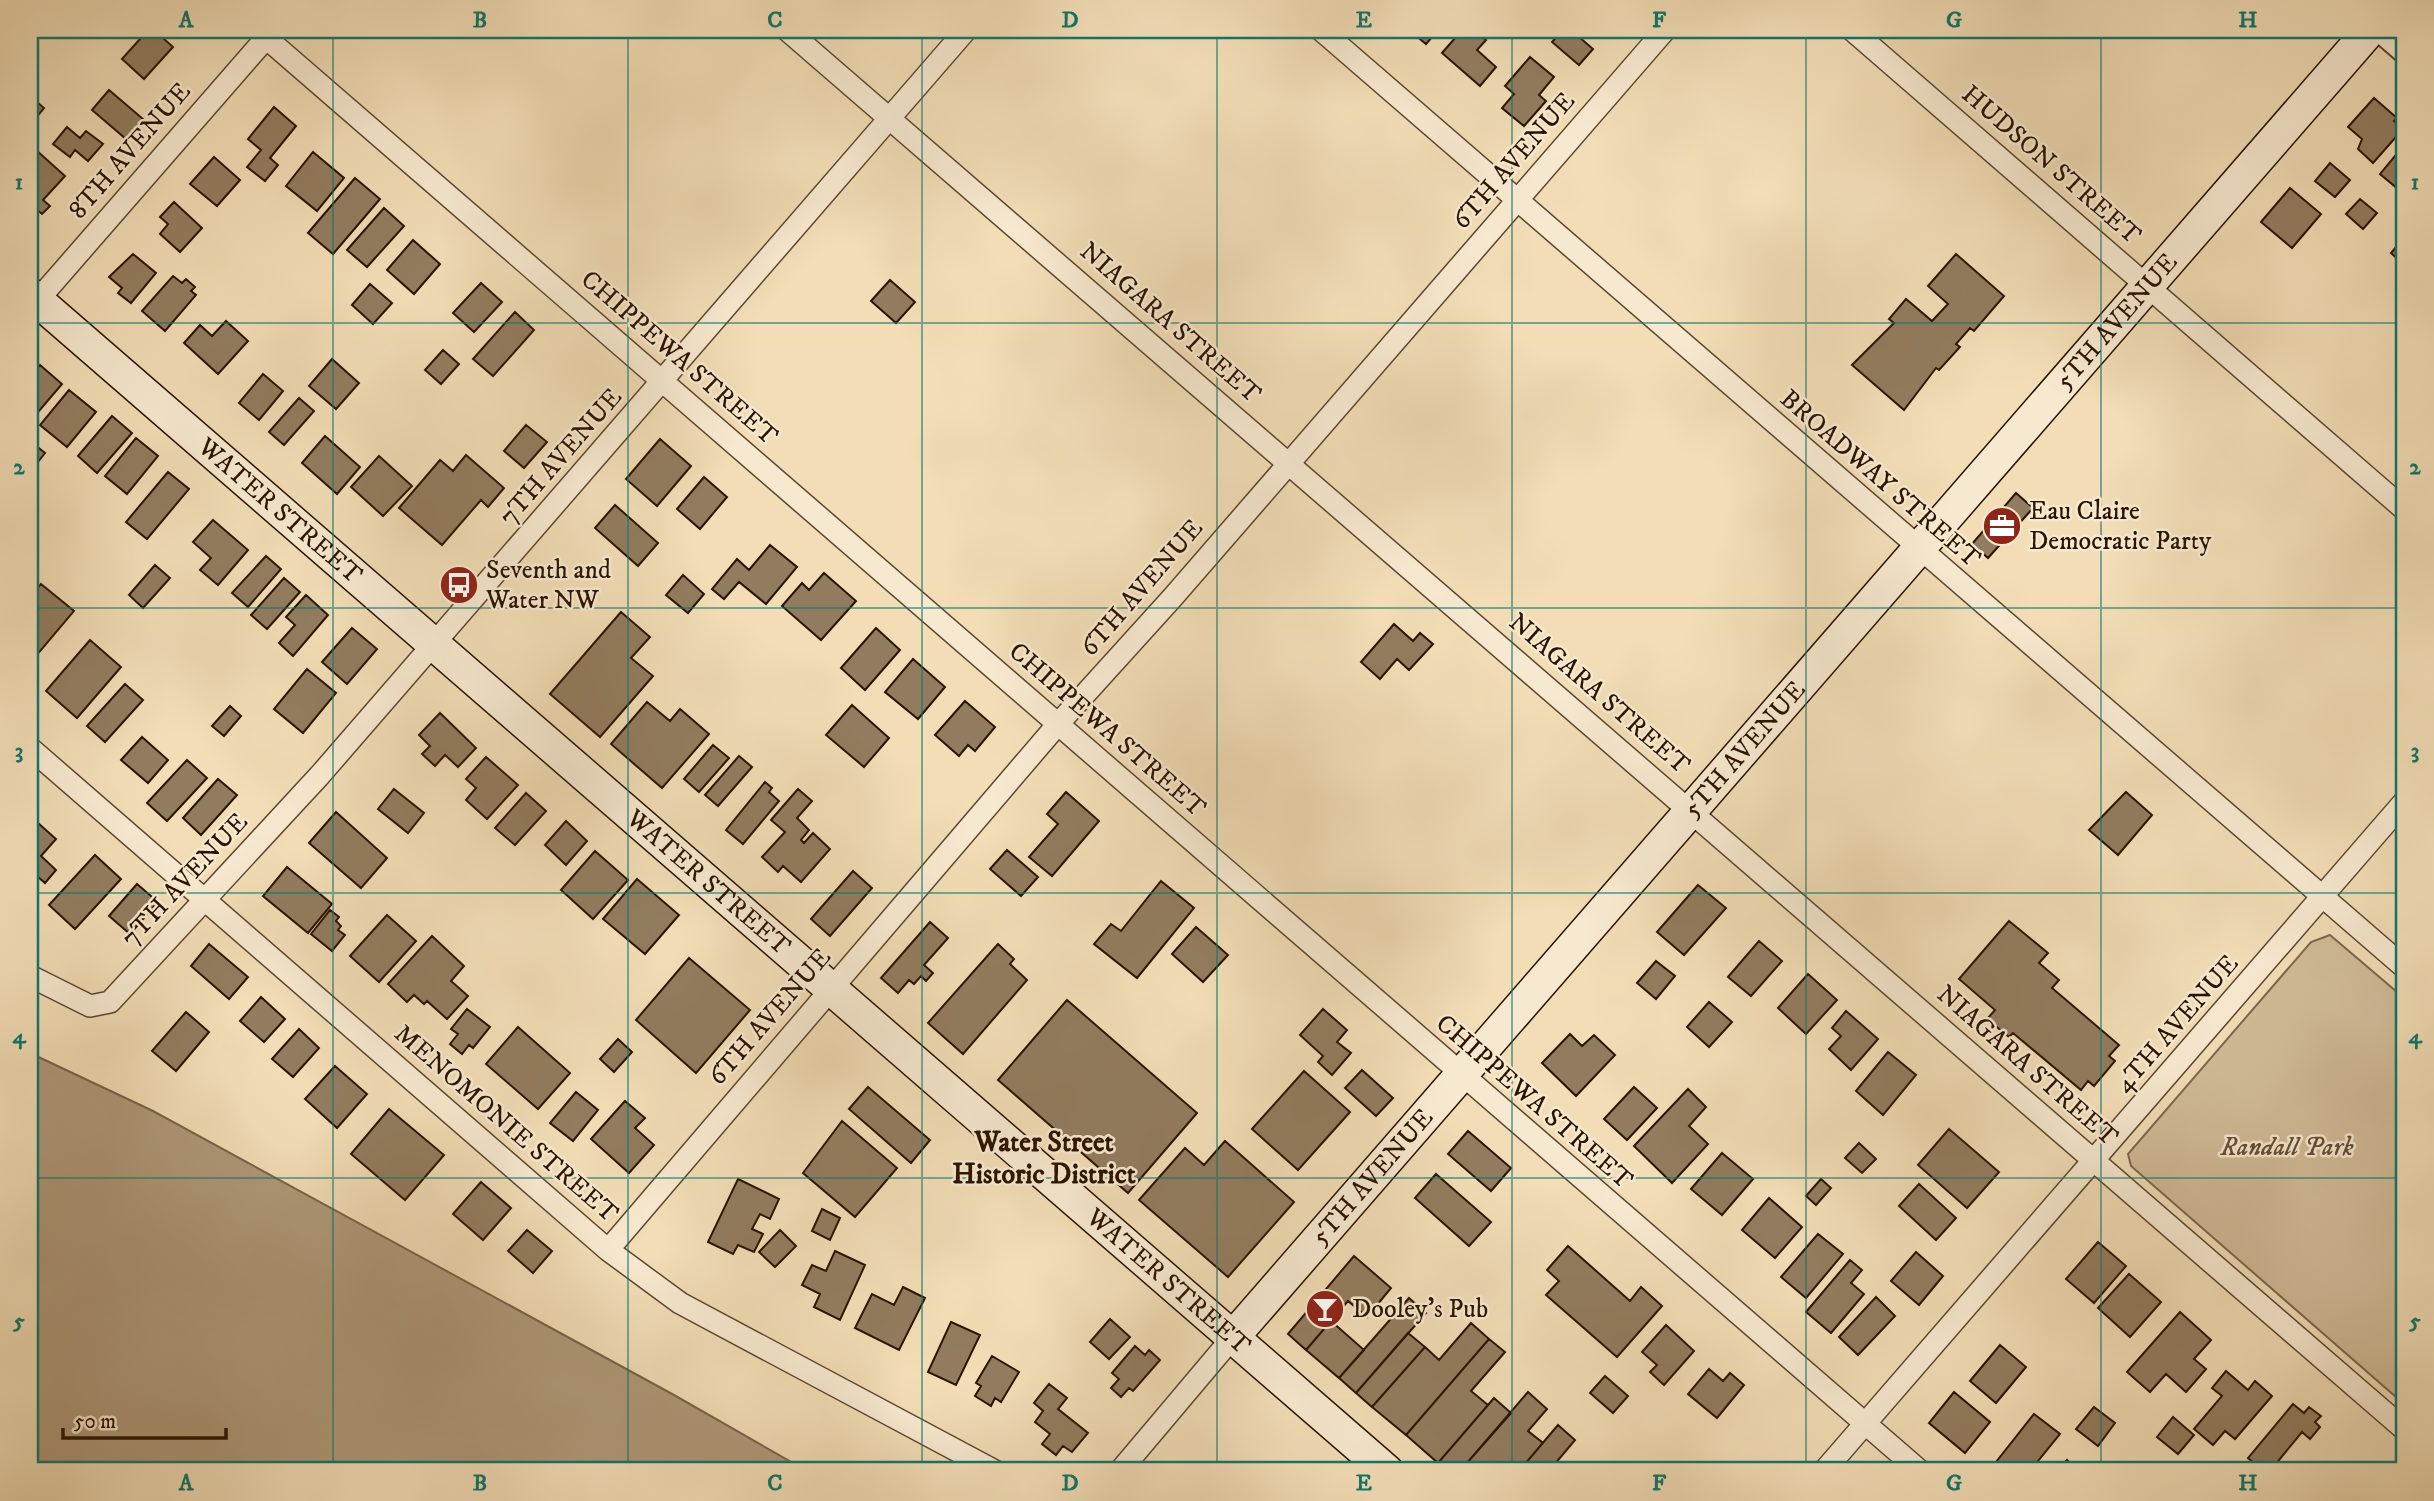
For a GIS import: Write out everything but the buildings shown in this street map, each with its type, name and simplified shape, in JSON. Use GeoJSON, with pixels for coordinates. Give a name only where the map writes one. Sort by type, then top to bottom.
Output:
{"type":"FeatureCollection","features":[{"type":"Feature","properties":{"kind":"main road","name":"5TH AVENUE"},"geometry":{"type":"LineString","coordinates":[[1233,1337],[2370,30]]}},
{"type":"Feature","properties":{"kind":"main road","name":"WATER STREET"},"geometry":{"type":"LineString","coordinates":[[32,301],[435,645],[1387,1471]]}},
{"type":"Feature","properties":{"kind":"street","name":"NIAGARA STREET"},"geometry":{"type":"LineString","coordinates":[[787,30],[2404,1429]]}},
{"type":"Feature","properties":{"kind":"street","name":"7TH AVENUE"},"geometry":{"type":"LineString","coordinates":[[30,976],[90,1006],[110,1002],[320,775],[435,645],[966,30]]}},
{"type":"Feature","properties":{"kind":"street","name":"BROADWAY STREET"},"geometry":{"type":"LineString","coordinates":[[1321,30],[2404,967]]}},
{"type":"Feature","properties":{"kind":"street","name":"6TH AVENUE"},"geometry":{"type":"LineString","coordinates":[[608,1250],[1058,724],[1173,597],[1665,30]]}},
{"type":"Feature","properties":{"kind":"street","name":"HUDSON STREET"},"geometry":{"type":"LineString","coordinates":[[1852,30],[2404,509]]}},
{"type":"Feature","properties":{"kind":"street"},"geometry":{"type":"LineString","coordinates":[[2382,30],[2404,49]]}},
{"type":"Feature","properties":{"kind":"street","name":"8TH AVENUE"},"geometry":{"type":"LineString","coordinates":[[32,301],[265,32]]}},
{"type":"Feature","properties":{"kind":"street","name":"CHIPPEWA STREET"},"geometry":{"type":"LineString","coordinates":[[265,32],[1461,1076],[1920,1471]]}},
{"type":"Feature","properties":{"kind":"street","name":"MENOMONIE STREET"},"geometry":{"type":"LineString","coordinates":[[30,748],[608,1250],[680,1303],[995,1471]]}},
{"type":"Feature","properties":{"kind":"street","name":"4TH AVENUE"},"geometry":{"type":"LineString","coordinates":[[1824,1471],[2404,802]]}},
{"type":"Feature","properties":{"kind":"street","name":"5TH AVENUE"},"geometry":{"type":"LineString","coordinates":[[1120,1471],[1233,1337]]}},
{"type":"Feature","properties":{"kind":"green space","name":"Randall Park"},"geometry":{"type":"Polygon","coordinates":[[[2330,935],[2404,998],[2404,1404],[2131,1166],[2128,1154],[2311,942],[2330,935]]]}},
{"type":"Feature","properties":{"kind":"shaded area"},"geometry":{"type":"Polygon","coordinates":[[[30,1053],[153,1111],[674,1395],[807,1471],[30,1471],[30,1053]]]}},
{"type":"Feature","properties":{"kind":"place","name":"Eau Claire Democratic Party"},"geometry":{"type":"Point","coordinates":[2002,526]}},
{"type":"Feature","properties":{"kind":"place","name":"Seventh and Water NW"},"geometry":{"type":"Point","coordinates":[459,585]}},
{"type":"Feature","properties":{"kind":"place","name":"Dooley's Pub"},"geometry":{"type":"Point","coordinates":[1325,1309]}},
{"type":"Feature","properties":{"kind":"district","name":"Water Street Historic District"},"geometry":{"type":"Point","coordinates":[1044,1158]}}]}
